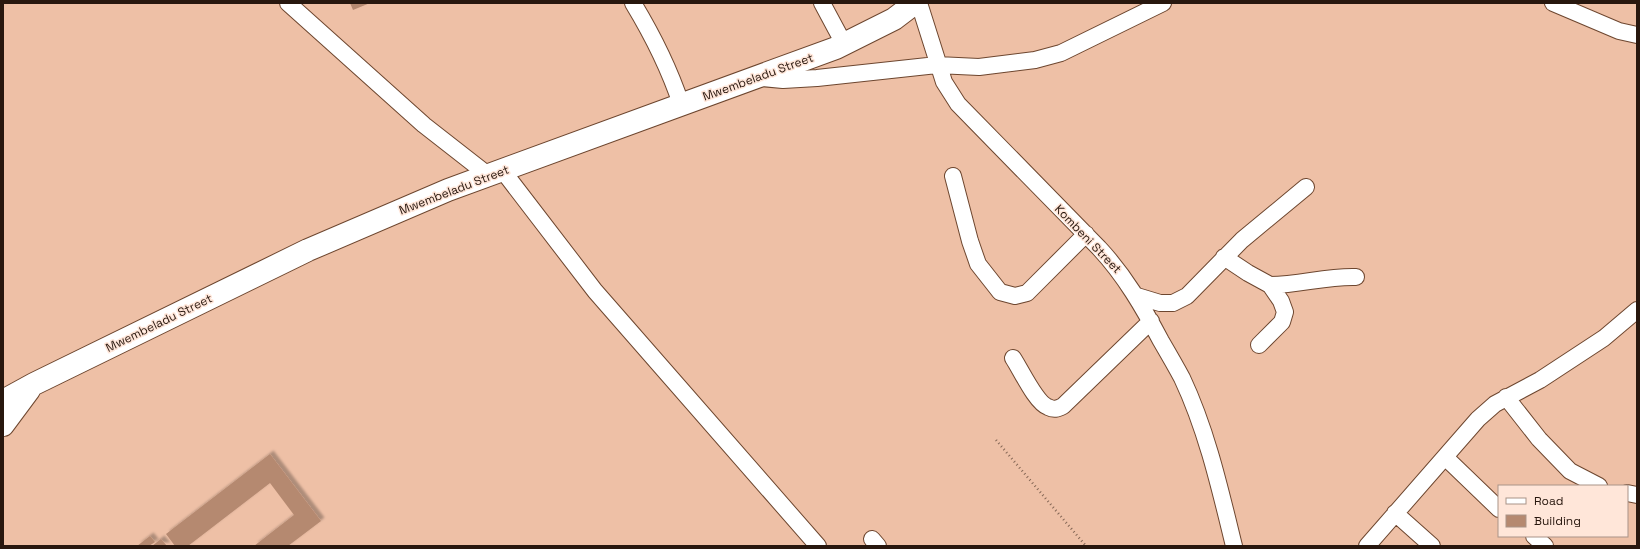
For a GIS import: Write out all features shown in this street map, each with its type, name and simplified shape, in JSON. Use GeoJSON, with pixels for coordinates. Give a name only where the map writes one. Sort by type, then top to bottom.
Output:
{"type":"FeatureCollection","features":[{"type":"Feature","properties":{"kind":"street"},"geometry":{"type":"LineString","coordinates":[[288,3],[424,125],[495,173],[595,292],[818,546]]}},
{"type":"Feature","properties":{"kind":"street"},"geometry":{"type":"LineString","coordinates":[[633,3],[652,35],[670,72],[681,104]]}},
{"type":"Feature","properties":{"kind":"street"},"geometry":{"type":"LineString","coordinates":[[822,3],[844,44]]}},
{"type":"Feature","properties":{"kind":"street","name":"Mwembeladu Street"},"geometry":{"type":"LineString","coordinates":[[3,401],[34,384],[308,250],[495,173],[681,104],[756,78],[844,44],[894,19],[915,3]]}},
{"type":"Feature","properties":{"kind":"street","name":"Kombeni Street"},"geometry":{"type":"LineString","coordinates":[[919,3],[944,82],[958,104],[1086,234],[1119,270],[1137,296],[1182,379],[1201,427],[1213,464],[1234,546]]}},
{"type":"Feature","properties":{"kind":"street"},"geometry":{"type":"LineString","coordinates":[[756,78],[783,80],[817,78],[938,65],[979,68],[1012,64],[1061,53],[1163,3]]}},
{"type":"Feature","properties":{"kind":"street"},"geometry":{"type":"LineString","coordinates":[[1553,3],[1619,31],[1637,35]]}},
{"type":"Feature","properties":{"kind":"street"},"geometry":{"type":"LineString","coordinates":[[954,176],[970,241],[978,264],[1000,292],[1015,296],[1027,293],[1086,234]]}},
{"type":"Feature","properties":{"kind":"street"},"geometry":{"type":"LineString","coordinates":[[1137,296],[1160,303],[1174,303],[1187,296],[1224,257],[1306,187]]}},
{"type":"Feature","properties":{"kind":"street"},"geometry":{"type":"LineString","coordinates":[[1224,257],[1270,285],[1282,301],[1284,312],[1278,327],[1259,346]]}},
{"type":"Feature","properties":{"kind":"street"},"geometry":{"type":"LineString","coordinates":[[1270,285],[1291,285],[1334,276],[1356,276]]}},
{"type":"Feature","properties":{"kind":"street"},"geometry":{"type":"LineString","coordinates":[[1367,546],[1478,419],[1495,404],[1553,372],[1604,338],[1637,310]]}},
{"type":"Feature","properties":{"kind":"street"},"geometry":{"type":"LineString","coordinates":[[1013,358],[1036,396],[1046,407],[1056,409],[1063,406],[1151,321]]}},
{"type":"Feature","properties":{"kind":"street"},"geometry":{"type":"LineString","coordinates":[[3,425],[34,384]]}},
{"type":"Feature","properties":{"kind":"street"},"geometry":{"type":"LineString","coordinates":[[1506,397],[1539,439],[1570,471],[1597,485]]}},
{"type":"Feature","properties":{"kind":"street"},"geometry":{"type":"LineString","coordinates":[[1445,457],[1498,508]]}},
{"type":"Feature","properties":{"kind":"street"},"geometry":{"type":"LineString","coordinates":[[1395,513],[1432,546]]}},
{"type":"Feature","properties":{"kind":"street"},"geometry":{"type":"LineString","coordinates":[[1535,537],[1545,546]]}},
{"type":"Feature","properties":{"kind":"path"},"geometry":{"type":"LineString","coordinates":[[996,440],[1086,546]]}},
{"type":"Feature","properties":{"kind":"building"},"geometry":{"type":"Polygon","coordinates":[[[350,3],[370,3],[353,10],[350,3]]]}},
{"type":"Feature","properties":{"kind":"building"},"geometry":{"type":"Polygon","coordinates":[[[270,454],[321,521],[288,546],[254,546],[294,515],[270,483],[188,546],[175,546],[166,534],[270,454]]]}},
{"type":"Feature","properties":{"kind":"building"},"geometry":{"type":"Polygon","coordinates":[[[150,536],[155,542],[149,546],[137,546],[150,536]]]}},
{"type":"Feature","properties":{"kind":"building"},"geometry":{"type":"Polygon","coordinates":[[[161,539],[167,546],[152,546],[161,539]]]}}]}
